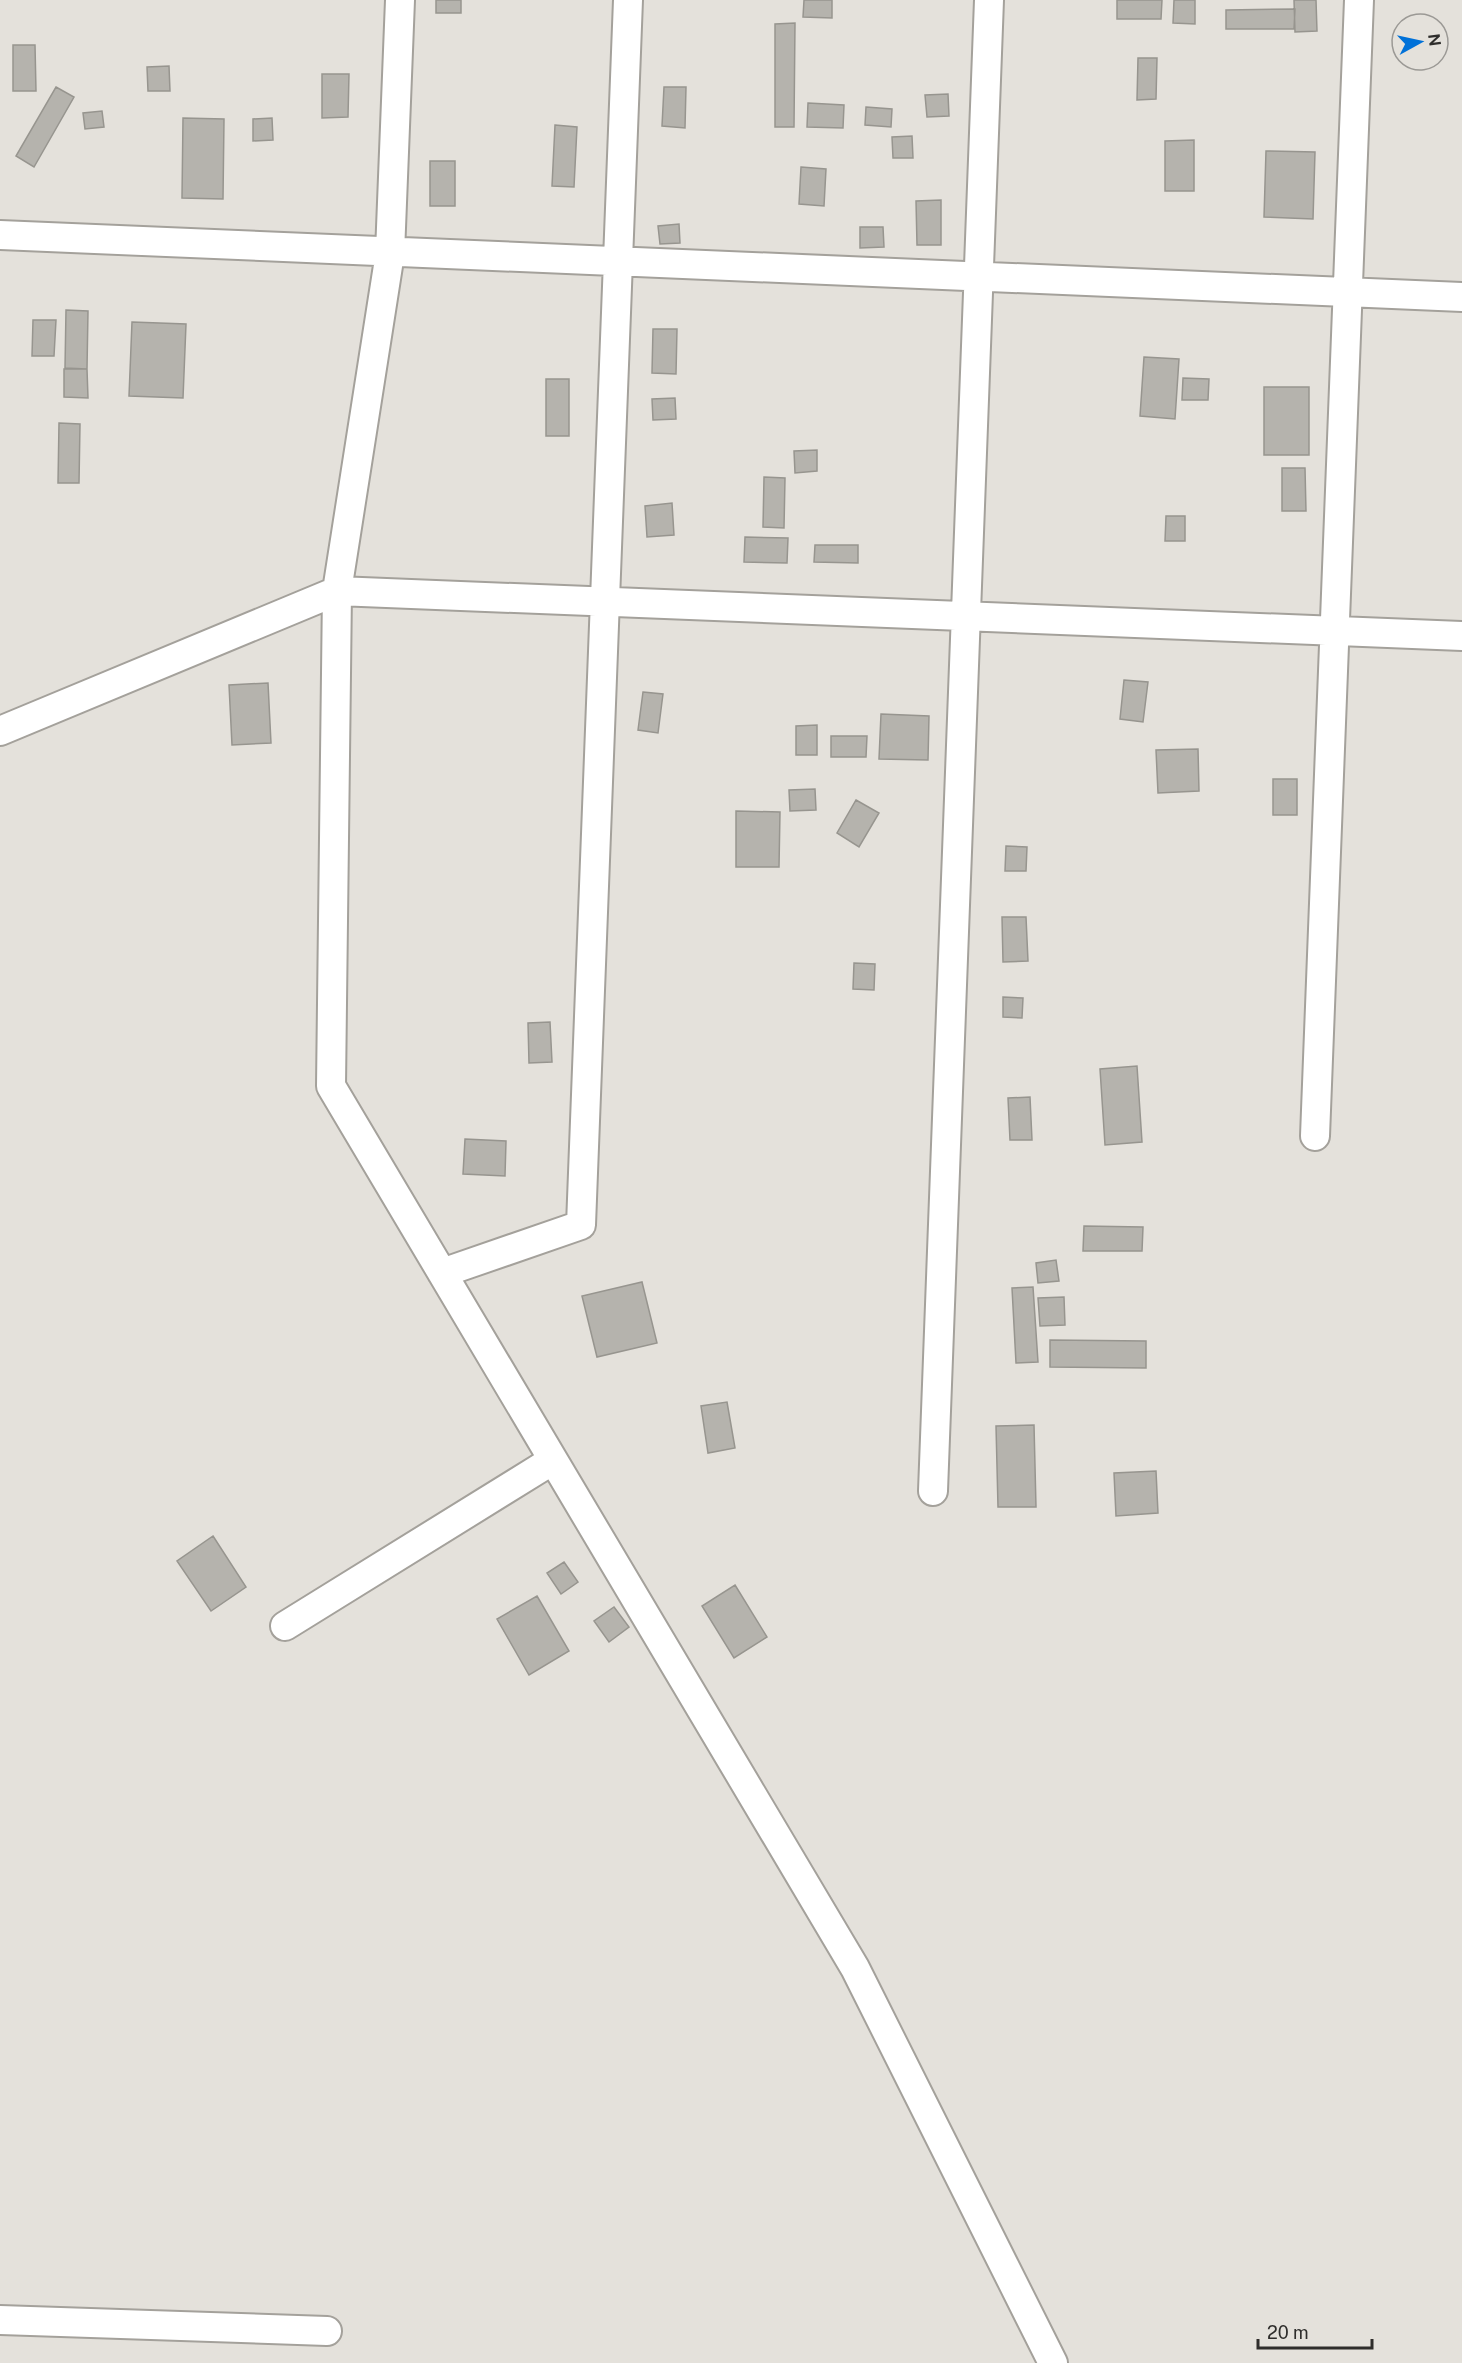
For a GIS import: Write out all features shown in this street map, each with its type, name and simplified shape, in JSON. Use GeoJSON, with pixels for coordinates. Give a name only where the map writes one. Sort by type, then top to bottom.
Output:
{"type":"FeatureCollection","features":[{"type":"Feature","properties":{"kind":"street"},"geometry":{"type":"LineString","coordinates":[[400,0],[390,253],[337,591],[331,1086],[855,1968],[1053,2363]]}},
{"type":"Feature","properties":{"kind":"street"},"geometry":{"type":"LineString","coordinates":[[442,1273],[581,1225],[628,0]]}},
{"type":"Feature","properties":{"kind":"street"},"geometry":{"type":"LineString","coordinates":[[933,1491],[989,0]]}},
{"type":"Feature","properties":{"kind":"street"},"geometry":{"type":"LineString","coordinates":[[1315,1136],[1359,0]]}},
{"type":"Feature","properties":{"kind":"street"},"geometry":{"type":"LineString","coordinates":[[0,236],[1462,297]]}},
{"type":"Feature","properties":{"kind":"street"},"geometry":{"type":"LineString","coordinates":[[0,730],[337,591],[1462,636]]}},
{"type":"Feature","properties":{"kind":"street"},"geometry":{"type":"LineString","coordinates":[[285,1626],[554,1460]]}},
{"type":"Feature","properties":{"kind":"street"},"geometry":{"type":"LineString","coordinates":[[0,2320],[327,2331]]}},
{"type":"Feature","properties":{"kind":"building"},"geometry":{"type":"Polygon","coordinates":[[[436,0],[461,0],[461,13],[436,13],[436,0]]]}},
{"type":"Feature","properties":{"kind":"building"},"geometry":{"type":"Polygon","coordinates":[[[804,0],[832,0],[832,18],[803,17],[804,0]]]}},
{"type":"Feature","properties":{"kind":"building"},"geometry":{"type":"Polygon","coordinates":[[[1117,0],[1162,0],[1161,19],[1117,19],[1117,0]]]}},
{"type":"Feature","properties":{"kind":"building"},"geometry":{"type":"Polygon","coordinates":[[[1174,0],[1195,0],[1195,24],[1173,23],[1174,0]]]}},
{"type":"Feature","properties":{"kind":"building"},"geometry":{"type":"Polygon","coordinates":[[[1294,0],[1316,0],[1317,31],[1295,32],[1294,0]]]}},
{"type":"Feature","properties":{"kind":"building"},"geometry":{"type":"Polygon","coordinates":[[[1295,9],[1294,29],[1226,29],[1226,10],[1295,9]]]}},
{"type":"Feature","properties":{"kind":"building"},"geometry":{"type":"Polygon","coordinates":[[[795,23],[794,127],[775,127],[775,24],[795,23]]]}},
{"type":"Feature","properties":{"kind":"building"},"geometry":{"type":"Polygon","coordinates":[[[13,45],[35,45],[36,91],[13,91],[13,45]]]}},
{"type":"Feature","properties":{"kind":"building"},"geometry":{"type":"Polygon","coordinates":[[[1138,58],[1157,58],[1156,99],[1137,100],[1138,58]]]}},
{"type":"Feature","properties":{"kind":"building"},"geometry":{"type":"Polygon","coordinates":[[[169,66],[170,91],[148,91],[147,67],[169,66]]]}},
{"type":"Feature","properties":{"kind":"building"},"geometry":{"type":"Polygon","coordinates":[[[322,74],[349,74],[348,117],[322,118],[322,74]]]}},
{"type":"Feature","properties":{"kind":"building"},"geometry":{"type":"Polygon","coordinates":[[[56,87],[74,97],[34,167],[16,156],[56,87]]]}},
{"type":"Feature","properties":{"kind":"building"},"geometry":{"type":"Polygon","coordinates":[[[664,87],[686,87],[685,128],[662,126],[664,87]]]}},
{"type":"Feature","properties":{"kind":"building"},"geometry":{"type":"Polygon","coordinates":[[[948,94],[949,116],[927,117],[925,95],[948,94]]]}},
{"type":"Feature","properties":{"kind":"building"},"geometry":{"type":"Polygon","coordinates":[[[808,103],[844,105],[843,128],[807,127],[808,103]]]}},
{"type":"Feature","properties":{"kind":"building"},"geometry":{"type":"Polygon","coordinates":[[[866,107],[892,109],[891,127],[865,125],[866,107]]]}},
{"type":"Feature","properties":{"kind":"building"},"geometry":{"type":"Polygon","coordinates":[[[102,111],[104,127],[85,129],[83,113],[102,111]]]}},
{"type":"Feature","properties":{"kind":"building"},"geometry":{"type":"Polygon","coordinates":[[[183,118],[224,119],[223,199],[182,198],[183,118]]]}},
{"type":"Feature","properties":{"kind":"building"},"geometry":{"type":"Polygon","coordinates":[[[272,118],[273,140],[253,141],[253,119],[272,118]]]}},
{"type":"Feature","properties":{"kind":"building"},"geometry":{"type":"Polygon","coordinates":[[[555,125],[577,127],[574,187],[552,186],[555,125]]]}},
{"type":"Feature","properties":{"kind":"building"},"geometry":{"type":"Polygon","coordinates":[[[912,136],[913,158],[893,158],[892,137],[912,136]]]}},
{"type":"Feature","properties":{"kind":"building"},"geometry":{"type":"Polygon","coordinates":[[[1194,140],[1194,191],[1165,191],[1165,141],[1194,140]]]}},
{"type":"Feature","properties":{"kind":"building"},"geometry":{"type":"Polygon","coordinates":[[[1266,151],[1315,152],[1313,219],[1264,217],[1266,151]]]}},
{"type":"Feature","properties":{"kind":"building"},"geometry":{"type":"Polygon","coordinates":[[[430,161],[455,161],[455,206],[430,206],[430,161]]]}},
{"type":"Feature","properties":{"kind":"building"},"geometry":{"type":"Polygon","coordinates":[[[801,167],[826,169],[824,206],[799,204],[801,167]]]}},
{"type":"Feature","properties":{"kind":"building"},"geometry":{"type":"Polygon","coordinates":[[[941,200],[941,245],[917,245],[916,201],[941,200]]]}},
{"type":"Feature","properties":{"kind":"building"},"geometry":{"type":"Polygon","coordinates":[[[679,224],[680,243],[660,244],[658,226],[679,224]]]}},
{"type":"Feature","properties":{"kind":"building"},"geometry":{"type":"Polygon","coordinates":[[[860,227],[883,227],[884,247],[860,248],[860,227]]]}},
{"type":"Feature","properties":{"kind":"building"},"geometry":{"type":"Polygon","coordinates":[[[66,310],[88,311],[87,369],[65,368],[66,310]]]}},
{"type":"Feature","properties":{"kind":"building"},"geometry":{"type":"Polygon","coordinates":[[[33,320],[56,320],[54,356],[32,356],[33,320]]]}},
{"type":"Feature","properties":{"kind":"building"},"geometry":{"type":"Polygon","coordinates":[[[132,322],[186,324],[183,398],[129,396],[132,322]]]}},
{"type":"Feature","properties":{"kind":"building"},"geometry":{"type":"Polygon","coordinates":[[[653,329],[677,329],[676,374],[652,373],[653,329]]]}},
{"type":"Feature","properties":{"kind":"building"},"geometry":{"type":"Polygon","coordinates":[[[1144,357],[1179,359],[1175,419],[1140,416],[1144,357]]]}},
{"type":"Feature","properties":{"kind":"building"},"geometry":{"type":"Polygon","coordinates":[[[64,369],[87,369],[88,398],[64,397],[64,369]]]}},
{"type":"Feature","properties":{"kind":"building"},"geometry":{"type":"Polygon","coordinates":[[[1183,378],[1209,379],[1208,400],[1182,400],[1183,378]]]}},
{"type":"Feature","properties":{"kind":"building"},"geometry":{"type":"Polygon","coordinates":[[[546,379],[569,379],[569,436],[546,436],[546,379]]]}},
{"type":"Feature","properties":{"kind":"building"},"geometry":{"type":"Polygon","coordinates":[[[1264,387],[1309,387],[1309,455],[1264,455],[1264,387]]]}},
{"type":"Feature","properties":{"kind":"building"},"geometry":{"type":"Polygon","coordinates":[[[675,398],[676,419],[653,420],[652,399],[675,398]]]}},
{"type":"Feature","properties":{"kind":"building"},"geometry":{"type":"Polygon","coordinates":[[[59,423],[80,424],[79,483],[58,483],[59,423]]]}},
{"type":"Feature","properties":{"kind":"building"},"geometry":{"type":"Polygon","coordinates":[[[817,450],[817,471],[795,473],[794,451],[817,450]]]}},
{"type":"Feature","properties":{"kind":"building"},"geometry":{"type":"Polygon","coordinates":[[[1282,468],[1305,468],[1306,511],[1282,511],[1282,468]]]}},
{"type":"Feature","properties":{"kind":"building"},"geometry":{"type":"Polygon","coordinates":[[[764,477],[785,478],[784,528],[763,527],[764,477]]]}},
{"type":"Feature","properties":{"kind":"building"},"geometry":{"type":"Polygon","coordinates":[[[672,503],[674,535],[647,537],[645,506],[672,503]]]}},
{"type":"Feature","properties":{"kind":"building"},"geometry":{"type":"Polygon","coordinates":[[[1166,516],[1185,516],[1185,541],[1165,541],[1166,516]]]}},
{"type":"Feature","properties":{"kind":"building"},"geometry":{"type":"Polygon","coordinates":[[[745,537],[788,538],[787,563],[744,562],[745,537]]]}},
{"type":"Feature","properties":{"kind":"building"},"geometry":{"type":"Polygon","coordinates":[[[815,545],[858,545],[858,563],[814,562],[815,545]]]}},
{"type":"Feature","properties":{"kind":"building"},"geometry":{"type":"Polygon","coordinates":[[[1124,680],[1148,682],[1143,722],[1120,719],[1124,680]]]}},
{"type":"Feature","properties":{"kind":"building"},"geometry":{"type":"Polygon","coordinates":[[[268,683],[271,743],[232,745],[229,685],[268,683]]]}},
{"type":"Feature","properties":{"kind":"building"},"geometry":{"type":"Polygon","coordinates":[[[643,692],[663,694],[658,733],[638,730],[643,692]]]}},
{"type":"Feature","properties":{"kind":"building"},"geometry":{"type":"Polygon","coordinates":[[[881,714],[929,716],[928,760],[879,759],[881,714]]]}},
{"type":"Feature","properties":{"kind":"building"},"geometry":{"type":"Polygon","coordinates":[[[817,725],[817,755],[796,755],[796,726],[817,725]]]}},
{"type":"Feature","properties":{"kind":"building"},"geometry":{"type":"Polygon","coordinates":[[[831,736],[867,736],[866,757],[831,757],[831,736]]]}},
{"type":"Feature","properties":{"kind":"building"},"geometry":{"type":"Polygon","coordinates":[[[1198,749],[1199,791],[1158,793],[1156,750],[1198,749]]]}},
{"type":"Feature","properties":{"kind":"building"},"geometry":{"type":"Polygon","coordinates":[[[1273,779],[1297,779],[1297,815],[1273,815],[1273,779]]]}},
{"type":"Feature","properties":{"kind":"building"},"geometry":{"type":"Polygon","coordinates":[[[815,789],[816,810],[790,811],[789,790],[815,789]]]}},
{"type":"Feature","properties":{"kind":"building"},"geometry":{"type":"Polygon","coordinates":[[[856,800],[879,813],[859,847],[837,833],[856,800]]]}},
{"type":"Feature","properties":{"kind":"building"},"geometry":{"type":"Polygon","coordinates":[[[736,811],[780,812],[779,867],[736,867],[736,811]]]}},
{"type":"Feature","properties":{"kind":"building"},"geometry":{"type":"Polygon","coordinates":[[[1006,846],[1027,847],[1026,871],[1005,871],[1006,846]]]}},
{"type":"Feature","properties":{"kind":"building"},"geometry":{"type":"Polygon","coordinates":[[[1002,917],[1026,917],[1028,961],[1003,962],[1002,917]]]}},
{"type":"Feature","properties":{"kind":"building"},"geometry":{"type":"Polygon","coordinates":[[[854,963],[875,964],[874,990],[853,989],[854,963]]]}},
{"type":"Feature","properties":{"kind":"building"},"geometry":{"type":"Polygon","coordinates":[[[1003,997],[1023,998],[1022,1018],[1003,1017],[1003,997]]]}},
{"type":"Feature","properties":{"kind":"building"},"geometry":{"type":"Polygon","coordinates":[[[550,1022],[552,1062],[529,1063],[528,1023],[550,1022]]]}},
{"type":"Feature","properties":{"kind":"building"},"geometry":{"type":"Polygon","coordinates":[[[1137,1066],[1142,1142],[1105,1145],[1100,1069],[1137,1066]]]}},
{"type":"Feature","properties":{"kind":"building"},"geometry":{"type":"Polygon","coordinates":[[[1030,1097],[1032,1140],[1010,1140],[1008,1098],[1030,1097]]]}},
{"type":"Feature","properties":{"kind":"building"},"geometry":{"type":"Polygon","coordinates":[[[465,1139],[506,1141],[505,1176],[463,1174],[465,1139]]]}},
{"type":"Feature","properties":{"kind":"building"},"geometry":{"type":"Polygon","coordinates":[[[1084,1226],[1143,1227],[1142,1251],[1083,1251],[1084,1226]]]}},
{"type":"Feature","properties":{"kind":"building"},"geometry":{"type":"Polygon","coordinates":[[[1056,1260],[1059,1281],[1038,1283],[1036,1263],[1056,1260]]]}},
{"type":"Feature","properties":{"kind":"building"},"geometry":{"type":"Polygon","coordinates":[[[642,1282],[657,1343],[597,1357],[582,1296],[642,1282]]]}},
{"type":"Feature","properties":{"kind":"building"},"geometry":{"type":"Polygon","coordinates":[[[1033,1287],[1038,1362],[1016,1363],[1012,1288],[1033,1287]]]}},
{"type":"Feature","properties":{"kind":"building"},"geometry":{"type":"Polygon","coordinates":[[[1064,1297],[1065,1325],[1040,1326],[1038,1298],[1064,1297]]]}},
{"type":"Feature","properties":{"kind":"building"},"geometry":{"type":"Polygon","coordinates":[[[1050,1340],[1146,1341],[1146,1368],[1050,1367],[1050,1340]]]}},
{"type":"Feature","properties":{"kind":"building"},"geometry":{"type":"Polygon","coordinates":[[[727,1402],[735,1448],[708,1453],[701,1406],[727,1402]]]}},
{"type":"Feature","properties":{"kind":"building"},"geometry":{"type":"Polygon","coordinates":[[[1034,1425],[1036,1507],[998,1507],[996,1426],[1034,1425]]]}},
{"type":"Feature","properties":{"kind":"building"},"geometry":{"type":"Polygon","coordinates":[[[1156,1471],[1158,1513],[1116,1516],[1114,1473],[1156,1471]]]}},
{"type":"Feature","properties":{"kind":"building"},"geometry":{"type":"Polygon","coordinates":[[[213,1536],[246,1587],[211,1611],[177,1561],[213,1536]]]}},
{"type":"Feature","properties":{"kind":"building"},"geometry":{"type":"Polygon","coordinates":[[[564,1562],[578,1582],[561,1594],[547,1573],[564,1562]]]}},
{"type":"Feature","properties":{"kind":"building"},"geometry":{"type":"Polygon","coordinates":[[[735,1585],[767,1637],[734,1658],[702,1606],[735,1585]]]}},
{"type":"Feature","properties":{"kind":"building"},"geometry":{"type":"Polygon","coordinates":[[[537,1596],[569,1651],[529,1675],[497,1619],[537,1596]]]}},
{"type":"Feature","properties":{"kind":"building"},"geometry":{"type":"Polygon","coordinates":[[[614,1607],[629,1627],[609,1642],[594,1621],[614,1607]]]}}]}
